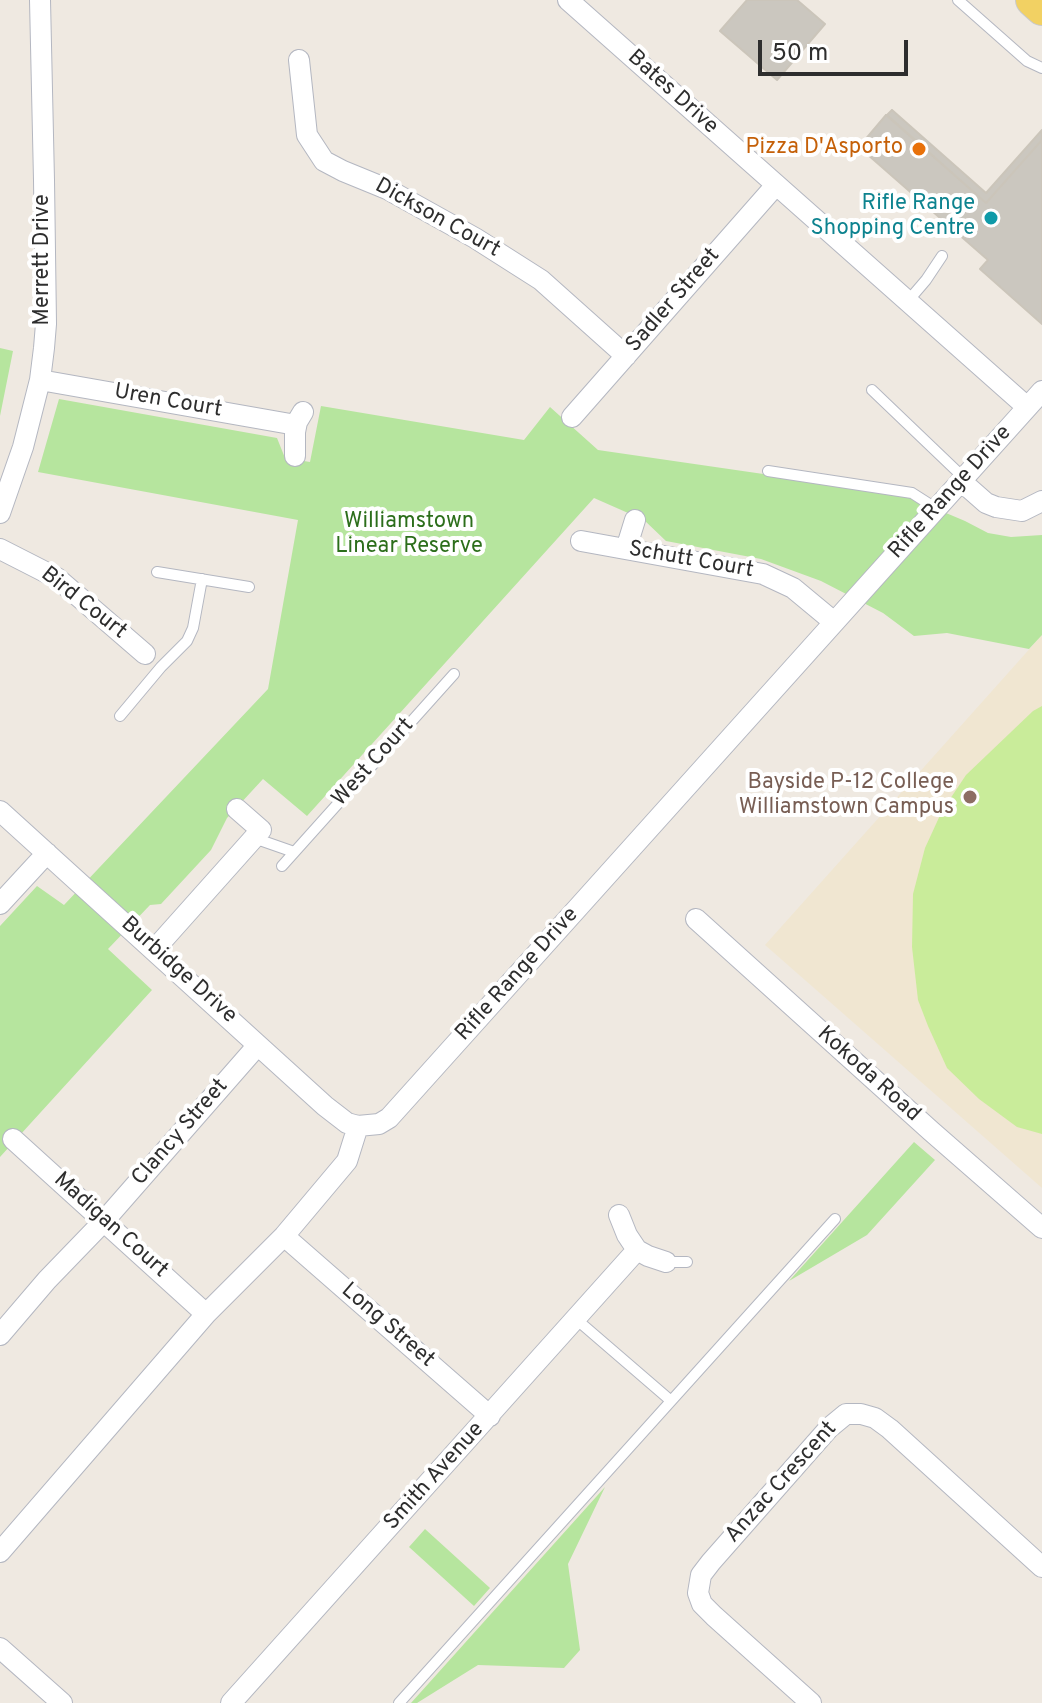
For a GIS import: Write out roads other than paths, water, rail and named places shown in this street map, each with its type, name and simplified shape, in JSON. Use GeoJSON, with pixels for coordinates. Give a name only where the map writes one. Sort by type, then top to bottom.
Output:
{"type":"FeatureCollection","features":[{"type":"Feature","properties":{"kind":"main road"},"geometry":{"type":"LineString","coordinates":[[1032,0],[1042,9]]}},
{"type":"Feature","properties":{"kind":"street","name":"Merrett Drive"},"geometry":{"type":"LineString","coordinates":[[0,513],[20,458],[40,380],[46,324],[40,0]]}},
{"type":"Feature","properties":{"kind":"street","name":"Bates Drive"},"geometry":{"type":"LineString","coordinates":[[568,0],[1027,407]]}},
{"type":"Feature","properties":{"kind":"street","name":"Dickson Court"},"geometry":{"type":"LineString","coordinates":[[299,60],[307,135],[324,161],[387,189],[475,238],[541,280],[626,356]]}},
{"type":"Feature","properties":{"kind":"street","name":"Sadler Street"},"geometry":{"type":"LineString","coordinates":[[572,417],[776,185]]}},
{"type":"Feature","properties":{"kind":"street","name":"Uren Court"},"geometry":{"type":"LineString","coordinates":[[40,380],[300,418],[295,432],[295,456]]}},
{"type":"Feature","properties":{"kind":"street","name":"Rifle Range Drive"},"geometry":{"type":"LineString","coordinates":[[358,1126],[379,1124],[389,1118],[1042,391]]}},
{"type":"Feature","properties":{"kind":"street"},"geometry":{"type":"LineString","coordinates":[[963,479],[986,503],[996,507],[1022,511],[1042,501]]}},
{"type":"Feature","properties":{"kind":"street"},"geometry":{"type":"LineString","coordinates":[[626,549],[635,520]]}},
{"type":"Feature","properties":{"kind":"street","name":"Schutt Court"},"geometry":{"type":"LineString","coordinates":[[581,541],[763,574],[799,592],[834,622]]}},
{"type":"Feature","properties":{"kind":"street","name":"Bird Court"},"geometry":{"type":"LineString","coordinates":[[0,549],[57,578],[153,661]]}},
{"type":"Feature","properties":{"kind":"street"},"geometry":{"type":"LineString","coordinates":[[154,950],[261,830],[237,809]]}},
{"type":"Feature","properties":{"kind":"street","name":"Burbidge Drive"},"geometry":{"type":"LineString","coordinates":[[0,811],[325,1106],[347,1123],[358,1126]]}},
{"type":"Feature","properties":{"kind":"street"},"geometry":{"type":"LineString","coordinates":[[0,904],[47,853]]}},
{"type":"Feature","properties":{"kind":"street","name":"Kokoda Road"},"geometry":{"type":"LineString","coordinates":[[696,919],[1042,1228]]}},
{"type":"Feature","properties":{"kind":"street","name":"Clancy Street"},"geometry":{"type":"LineString","coordinates":[[0,1335],[258,1045]]}},
{"type":"Feature","properties":{"kind":"street"},"geometry":{"type":"LineString","coordinates":[[0,1552],[206,1314],[284,1236],[347,1161],[358,1126]]}},
{"type":"Feature","properties":{"kind":"street","name":"Madigan Court"},"geometry":{"type":"LineString","coordinates":[[13,1139],[206,1314]]}},
{"type":"Feature","properties":{"kind":"street"},"geometry":{"type":"LineString","coordinates":[[619,1208],[627,1235],[637,1250],[666,1262]]}},
{"type":"Feature","properties":{"kind":"street","name":"Long Street"},"geometry":{"type":"LineString","coordinates":[[284,1236],[490,1416]]}},
{"type":"Feature","properties":{"kind":"street","name":"Smith Avenue"},"geometry":{"type":"LineString","coordinates":[[231,1703],[637,1250]]}},
{"type":"Feature","properties":{"kind":"street","name":"Anzac Crescent"},"geometry":{"type":"LineString","coordinates":[[811,1703],[714,1616],[702,1604],[698,1593],[701,1575],[711,1562],[829,1428],[846,1414],[875,1418],[890,1429],[1042,1567]]}},
{"type":"Feature","properties":{"kind":"street"},"geometry":{"type":"LineString","coordinates":[[0,1648],[62,1703]]}},
{"type":"Feature","properties":{"kind":"lane"},"geometry":{"type":"LineString","coordinates":[[958,0],[1027,61],[1042,68]]}},
{"type":"Feature","properties":{"kind":"lane"},"geometry":{"type":"LineString","coordinates":[[908,301],[942,256]]}},
{"type":"Feature","properties":{"kind":"lane"},"geometry":{"type":"LineString","coordinates":[[872,390],[963,479]]}},
{"type":"Feature","properties":{"kind":"lane"},"geometry":{"type":"LineString","coordinates":[[768,471],[912,493],[937,509]]}},
{"type":"Feature","properties":{"kind":"lane"},"geometry":{"type":"LineString","coordinates":[[157,572],[249,587]]}},
{"type":"Feature","properties":{"kind":"lane"},"geometry":{"type":"LineString","coordinates":[[120,716],[153,661],[180,650],[189,637],[202,579]]}},
{"type":"Feature","properties":{"kind":"lane","name":"West Court"},"geometry":{"type":"LineString","coordinates":[[282,866],[454,674]]}},
{"type":"Feature","properties":{"kind":"lane"},"geometry":{"type":"LineString","coordinates":[[254,838],[294,852]]}},
{"type":"Feature","properties":{"kind":"lane"},"geometry":{"type":"LineString","coordinates":[[399,1703],[835,1219]]}},
{"type":"Feature","properties":{"kind":"lane"},"geometry":{"type":"LineString","coordinates":[[666,1262],[687,1262]]}},
{"type":"Feature","properties":{"kind":"lane"},"geometry":{"type":"LineString","coordinates":[[576,1319],[670,1400]]}},
{"type":"Feature","properties":{"kind":"place","name":"Pizza D'Asporto"},"geometry":{"type":"Point","coordinates":[919,149]}},
{"type":"Feature","properties":{"kind":"place","name":"Rifle Range Shopping Centre"},"geometry":{"type":"Point","coordinates":[991,218]}},
{"type":"Feature","properties":{"kind":"place","name":"Bayside P-12 College Williamstown Campus"},"geometry":{"type":"Point","coordinates":[970,797]}},
{"type":"Feature","properties":{"kind":"park label","name":"Williamstown Linear Reserve"},"geometry":{"type":"Point","coordinates":[409,536]}}]}
